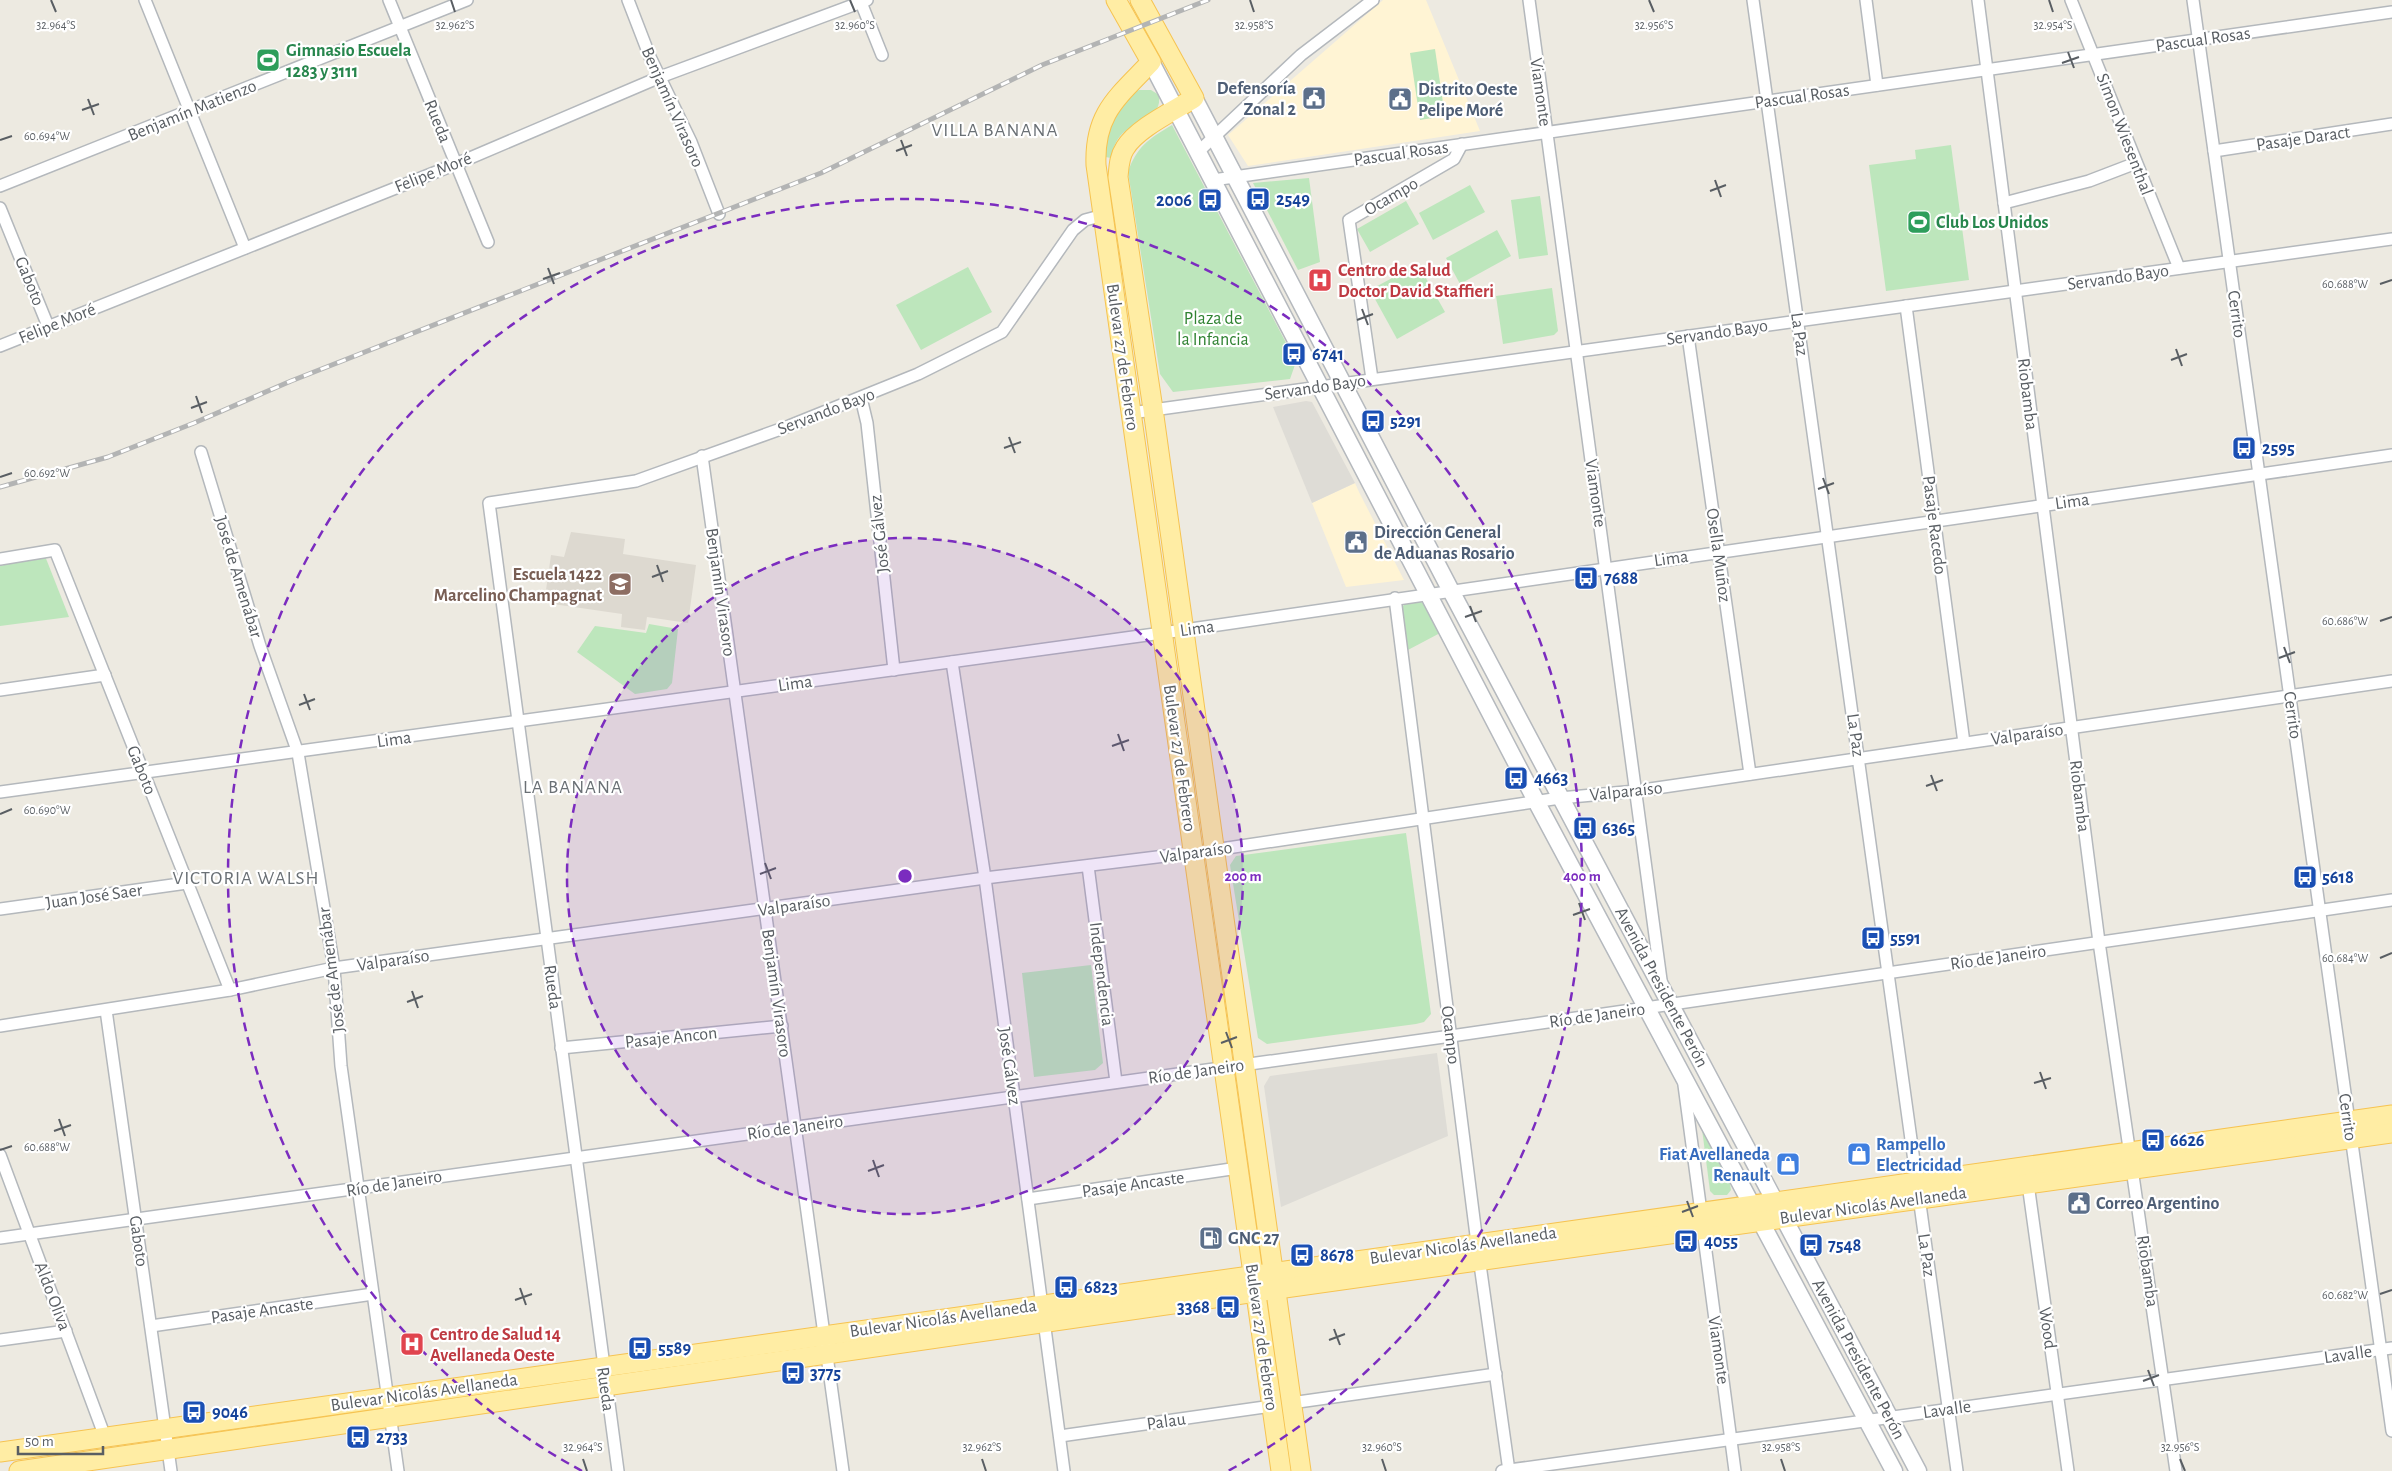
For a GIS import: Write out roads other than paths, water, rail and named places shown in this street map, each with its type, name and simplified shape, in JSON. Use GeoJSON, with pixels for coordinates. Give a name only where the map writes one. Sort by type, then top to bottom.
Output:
{"type":"FeatureCollection","features":[{"type":"Feature","properties":{"kind":"main road","name":"Avenida Presidente Perón"},"geometry":{"type":"LineString","coordinates":[[1116,0],[1213,180],[1536,801],[1894,1471]]}},
{"type":"Feature","properties":{"kind":"main road","name":"Avenida Presidente Perón"},"geometry":{"type":"LineString","coordinates":[[1140,0],[1236,176],[1560,798],[1672,1004],[1918,1471]]}},
{"type":"Feature","properties":{"kind":"main road","name":"Bulevar 27 de Febrero"},"geometry":{"type":"LineString","coordinates":[[1150,62],[1103,117],[1096,142],[1131,413],[1281,1471]]}},
{"type":"Feature","properties":{"kind":"main road","name":"Bulevar 27 de Febrero"},"geometry":{"type":"LineString","coordinates":[[1194,98],[1139,133],[1125,146],[1119,161],[1118,178],[1153,409],[1300,1471]]}},
{"type":"Feature","properties":{"kind":"main road","name":"Bulevar Nicolás Avellaneda"},"geometry":{"type":"LineString","coordinates":[[0,1452],[825,1335],[1044,1313],[1918,1191],[2350,1130],[2392,1115]]}},
{"type":"Feature","properties":{"kind":"main road","name":"Bulevar Nicolás Avellaneda"},"geometry":{"type":"LineString","coordinates":[[2350,1130],[2392,1133]]}},
{"type":"Feature","properties":{"kind":"main road","name":"Bulevar Nicolás Avellaneda"},"geometry":{"type":"LineString","coordinates":[[1918,1191],[2028,1184],[2132,1160]]}},
{"type":"Feature","properties":{"kind":"main road","name":"Bulevar Nicolás Avellaneda"},"geometry":{"type":"LineString","coordinates":[[19,1471],[60,1468],[168,1450],[827,1354],[1044,1313]]}},
{"type":"Feature","properties":{"kind":"street"},"geometry":{"type":"LineString","coordinates":[[145,0],[245,248]]}},
{"type":"Feature","properties":{"kind":"street","name":"Rueda"},"geometry":{"type":"LineString","coordinates":[[389,0],[488,242]]}},
{"type":"Feature","properties":{"kind":"street","name":"Benjamín Matienzo"},"geometry":{"type":"LineString","coordinates":[[0,186],[467,0]]}},
{"type":"Feature","properties":{"kind":"street","name":"Benjamín Virasoro"},"geometry":{"type":"LineString","coordinates":[[628,0],[660,77],[691,142],[719,214]]}},
{"type":"Feature","properties":{"kind":"street"},"geometry":{"type":"LineString","coordinates":[[1198,152],[1301,55],[1373,0]]}},
{"type":"Feature","properties":{"kind":"street","name":"Viamonte"},"geometry":{"type":"LineString","coordinates":[[1529,0],[1662,987]]}},
{"type":"Feature","properties":{"kind":"street","name":"La Paz"},"geometry":{"type":"LineString","coordinates":[[1753,0],[1957,1471]]}},
{"type":"Feature","properties":{"kind":"street"},"geometry":{"type":"LineString","coordinates":[[1866,0],[1877,85]]}},
{"type":"Feature","properties":{"kind":"street","name":"Riobamba"},"geometry":{"type":"LineString","coordinates":[[1978,0],[2099,942],[2176,1471]]}},
{"type":"Feature","properties":{"kind":"street","name":"Simon Wiesenthal"},"geometry":{"type":"LineString","coordinates":[[2071,0],[2095,55],[2179,268]]}},
{"type":"Feature","properties":{"kind":"street","name":"Cerrito"},"geometry":{"type":"LineString","coordinates":[[2193,0],[2350,1130],[2386,1348],[2392,1431]]}},
{"type":"Feature","properties":{"kind":"street"},"geometry":{"type":"LineString","coordinates":[[862,1],[882,55]]}},
{"type":"Feature","properties":{"kind":"street","name":"Felipe Moré"},"geometry":{"type":"LineString","coordinates":[[0,346],[456,164],[660,77],[862,1]]}},
{"type":"Feature","properties":{"kind":"street","name":"Pascual Rosas"},"geometry":{"type":"LineString","coordinates":[[1213,180],[2392,12]]}},
{"type":"Feature","properties":{"kind":"street","name":"Pasaje Daract"},"geometry":{"type":"LineString","coordinates":[[2214,151],[2392,124]]}},
{"type":"Feature","properties":{"kind":"street","name":"Ocampo"},"geometry":{"type":"LineString","coordinates":[[1372,379],[1349,220],[1454,159],[1462,144]]}},
{"type":"Feature","properties":{"kind":"street"},"geometry":{"type":"LineString","coordinates":[[2004,203],[2089,181],[2136,163]]}},
{"type":"Feature","properties":{"kind":"street","name":"Gaboto"},"geometry":{"type":"LineString","coordinates":[[0,208],[48,326]]}},
{"type":"Feature","properties":{"kind":"street","name":"Servando Bayo"},"geometry":{"type":"LineString","coordinates":[[489,503],[636,481],[861,398],[918,374],[1002,332],[1073,230],[1086,220],[1104,215]]}},
{"type":"Feature","properties":{"kind":"street","name":"Servando Bayo"},"geometry":{"type":"LineString","coordinates":[[1131,413],[2392,239]]}},
{"type":"Feature","properties":{"kind":"street","name":"Pasaje Racedo"},"geometry":{"type":"LineString","coordinates":[[1906,306],[1964,743]]}},
{"type":"Feature","properties":{"kind":"street","name":"Osella Muñoz"},"geometry":{"type":"LineString","coordinates":[[1688,336],[1750,774]]}},
{"type":"Feature","properties":{"kind":"street","name":"José Gálvez"},"geometry":{"type":"LineString","coordinates":[[861,398],[867,423],[894,670]]}},
{"type":"Feature","properties":{"kind":"street","name":"José de Amenábar"},"geometry":{"type":"LineString","coordinates":[[201,452],[260,646],[298,753],[334,968],[341,1066],[398,1471]]}},
{"type":"Feature","properties":{"kind":"street","name":"Lima"},"geometry":{"type":"LineString","coordinates":[[0,792],[298,753],[1184,630],[1450,589],[2392,455]]}},
{"type":"Feature","properties":{"kind":"street","name":"Benjamín Virasoro"},"geometry":{"type":"LineString","coordinates":[[702,456],[843,1471]]}},
{"type":"Feature","properties":{"kind":"street","name":"Rueda"},"geometry":{"type":"LineString","coordinates":[[489,503],[618,1471]]}},
{"type":"Feature","properties":{"kind":"street","name":"Gaboto"},"geometry":{"type":"LineString","coordinates":[[0,559],[55,550],[230,990]]}},
{"type":"Feature","properties":{"kind":"street","name":"Ocampo"},"geometry":{"type":"LineString","coordinates":[[1395,598],[1507,1471]]}},
{"type":"Feature","properties":{"kind":"street","name":"José Gálvez"},"geometry":{"type":"LineString","coordinates":[[952,662],[985,878],[1064,1471]]}},
{"type":"Feature","properties":{"kind":"street"},"geometry":{"type":"LineString","coordinates":[[0,690],[104,675]]}},
{"type":"Feature","properties":{"kind":"street","name":"Valparaíso"},"geometry":{"type":"LineString","coordinates":[[0,1026],[230,990],[334,968],[985,878],[1214,850],[1536,801],[1636,791],[2392,681]]}},
{"type":"Feature","properties":{"kind":"street","name":"Independencia"},"geometry":{"type":"LineString","coordinates":[[1088,866],[1116,1082]]}},
{"type":"Feature","properties":{"kind":"street","name":"Juan José Saer"},"geometry":{"type":"LineString","coordinates":[[0,909],[187,883]]}},
{"type":"Feature","properties":{"kind":"street","name":"Río de Janeiro"},"geometry":{"type":"LineString","coordinates":[[0,1238],[358,1189],[575,1156],[796,1128],[1451,1036],[2392,900]]}},
{"type":"Feature","properties":{"kind":"street","name":"Gaboto"},"geometry":{"type":"LineString","coordinates":[[106,1010],[171,1471]]}},
{"type":"Feature","properties":{"kind":"street","name":"Pasaje Ancon"},"geometry":{"type":"LineString","coordinates":[[561,1048],[782,1026]]}},
{"type":"Feature","properties":{"kind":"street","name":"Viamonte"},"geometry":{"type":"LineString","coordinates":[[1683,1074],[1735,1471]]}},
{"type":"Feature","properties":{"kind":"street","name":"Aldo Oliva"},"geometry":{"type":"LineString","coordinates":[[0,1155],[105,1437]]}},
{"type":"Feature","properties":{"kind":"street","name":"Pasaje Ancaste"},"geometry":{"type":"LineString","coordinates":[[1028,1199],[1238,1168]]}},
{"type":"Feature","properties":{"kind":"street","name":"Wood"},"geometry":{"type":"LineString","coordinates":[[2028,1184],[2068,1471]]}},
{"type":"Feature","properties":{"kind":"street","name":"Pasaje Ancaste"},"geometry":{"type":"LineString","coordinates":[[151,1326],[373,1294]]}},
{"type":"Feature","properties":{"kind":"street"},"geometry":{"type":"LineString","coordinates":[[0,1340],[66,1331]]}},
{"type":"Feature","properties":{"kind":"street","name":"Lavalle"},"geometry":{"type":"LineString","coordinates":[[1507,1471],[2386,1348]]}},
{"type":"Feature","properties":{"kind":"street"},"geometry":{"type":"LineString","coordinates":[[1291,1403],[1496,1374]]}},
{"type":"Feature","properties":{"kind":"street","name":"Palau"},"geometry":{"type":"LineString","coordinates":[[1060,1436],[1272,1406]]}},
{"type":"Feature","properties":{"kind":"railway"},"geometry":{"type":"LineString","coordinates":[[0,487],[108,457],[194,423],[291,381],[821,173],[1042,65],[1208,0]]}},
{"type":"Feature","properties":{"kind":"place","name":"Gimnasio Escuela 1283 y 3111"},"geometry":{"type":"Point","coordinates":[268,60]}},
{"type":"Feature","properties":{"kind":"place","name":"Defensoría Zonal 2"},"geometry":{"type":"Point","coordinates":[1314,98]}},
{"type":"Feature","properties":{"kind":"place","name":"Distrito Oeste Pelipe Moré"},"geometry":{"type":"Point","coordinates":[1400,99]}},
{"type":"Feature","properties":{"kind":"place","name":"2549"},"geometry":{"type":"Point","coordinates":[1258,199]}},
{"type":"Feature","properties":{"kind":"place","name":"2006"},"geometry":{"type":"Point","coordinates":[1210,200]}},
{"type":"Feature","properties":{"kind":"place","name":"Club Los Unidos"},"geometry":{"type":"Point","coordinates":[1919,222]}},
{"type":"Feature","properties":{"kind":"place","name":"Centro de Salud Doctor David Staffieri"},"geometry":{"type":"Point","coordinates":[1320,280]}},
{"type":"Feature","properties":{"kind":"place","name":"6741"},"geometry":{"type":"Point","coordinates":[1294,354]}},
{"type":"Feature","properties":{"kind":"place","name":"5291"},"geometry":{"type":"Point","coordinates":[1373,421]}},
{"type":"Feature","properties":{"kind":"place","name":"2595"},"geometry":{"type":"Point","coordinates":[2244,448]}},
{"type":"Feature","properties":{"kind":"place","name":"Dirección General de Aduanas Rosario"},"geometry":{"type":"Point","coordinates":[1356,542]}},
{"type":"Feature","properties":{"kind":"place","name":"7688"},"geometry":{"type":"Point","coordinates":[1586,578]}},
{"type":"Feature","properties":{"kind":"place","name":"Escuela 1422 Marcelino Champagnat"},"geometry":{"type":"Point","coordinates":[620,584]}},
{"type":"Feature","properties":{"kind":"place","name":"4663"},"geometry":{"type":"Point","coordinates":[1516,778]}},
{"type":"Feature","properties":{"kind":"place","name":"6365"},"geometry":{"type":"Point","coordinates":[1585,828]}},
{"type":"Feature","properties":{"kind":"place","name":"5618"},"geometry":{"type":"Point","coordinates":[2305,877]}},
{"type":"Feature","properties":{"kind":"place","name":"5591"},"geometry":{"type":"Point","coordinates":[1873,938]}},
{"type":"Feature","properties":{"kind":"place","name":"6626"},"geometry":{"type":"Point","coordinates":[2153,1140]}},
{"type":"Feature","properties":{"kind":"place","name":"Rampello Electricidad"},"geometry":{"type":"Point","coordinates":[1859,1154]}},
{"type":"Feature","properties":{"kind":"place","name":"Fiat Avellaneda Renault"},"geometry":{"type":"Point","coordinates":[1788,1164]}},
{"type":"Feature","properties":{"kind":"place","name":"Correo Argentino"},"geometry":{"type":"Point","coordinates":[2079,1203]}},
{"type":"Feature","properties":{"kind":"place","name":"GNC 27"},"geometry":{"type":"Point","coordinates":[1211,1238]}},
{"type":"Feature","properties":{"kind":"place","name":"4055"},"geometry":{"type":"Point","coordinates":[1686,1241]}},
{"type":"Feature","properties":{"kind":"place","name":"7548"},"geometry":{"type":"Point","coordinates":[1811,1245]}},
{"type":"Feature","properties":{"kind":"place","name":"8678"},"geometry":{"type":"Point","coordinates":[1302,1255]}},
{"type":"Feature","properties":{"kind":"place","name":"6823"},"geometry":{"type":"Point","coordinates":[1066,1287]}},
{"type":"Feature","properties":{"kind":"place","name":"3368"},"geometry":{"type":"Point","coordinates":[1228,1307]}},
{"type":"Feature","properties":{"kind":"place","name":"Centro de Salud 14 Avellaneda Oeste"},"geometry":{"type":"Point","coordinates":[412,1344]}},
{"type":"Feature","properties":{"kind":"place","name":"5589"},"geometry":{"type":"Point","coordinates":[640,1348]}},
{"type":"Feature","properties":{"kind":"place","name":"3775"},"geometry":{"type":"Point","coordinates":[793,1373]}},
{"type":"Feature","properties":{"kind":"place","name":"9046"},"geometry":{"type":"Point","coordinates":[194,1412]}},
{"type":"Feature","properties":{"kind":"place","name":"2733"},"geometry":{"type":"Point","coordinates":[358,1437]}},
{"type":"Feature","properties":{"kind":"district","name":"VILLA BANANA"},"geometry":{"type":"Point","coordinates":[995,129]}},
{"type":"Feature","properties":{"kind":"district","name":"LA BANANA"},"geometry":{"type":"Point","coordinates":[573,786]}},
{"type":"Feature","properties":{"kind":"district","name":"VICTORIA WALSH"},"geometry":{"type":"Point","coordinates":[246,877]}},
{"type":"Feature","properties":{"kind":"park label","name":"Plaza de la Infancia"},"geometry":{"type":"Point","coordinates":[1213,328]}}]}
